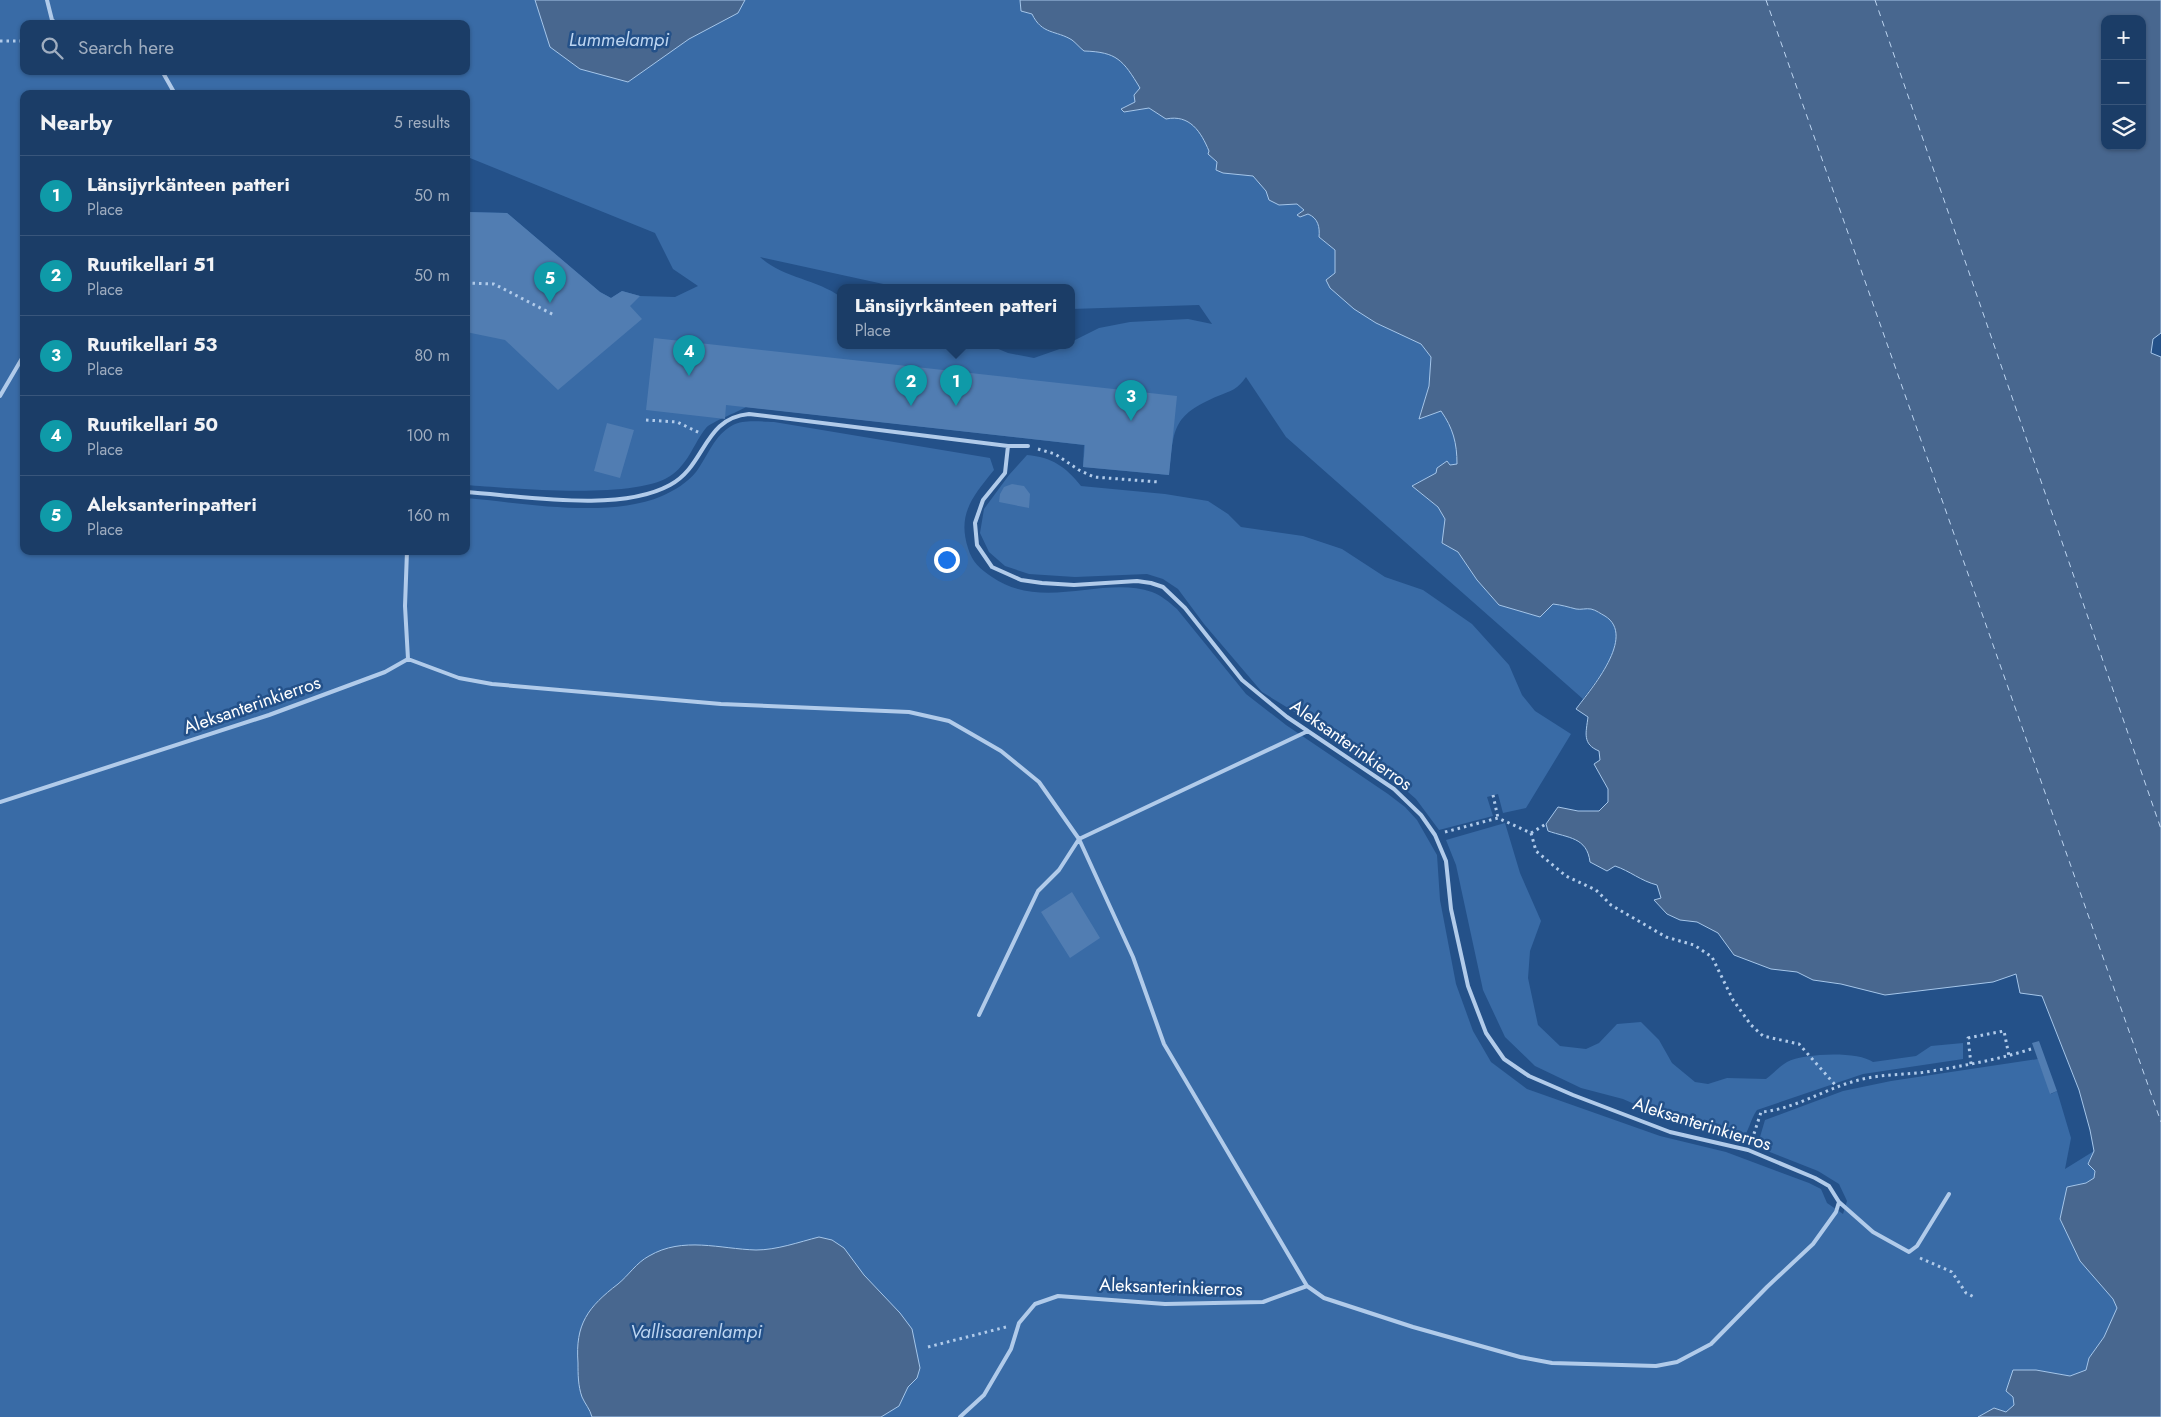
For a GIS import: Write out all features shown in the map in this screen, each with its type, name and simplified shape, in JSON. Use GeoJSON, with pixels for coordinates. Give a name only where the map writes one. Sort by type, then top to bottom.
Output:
{"type":"FeatureCollection","features":[{"type":"Feature","properties":{"kind":"lane"},"geometry":{"type":"LineString","coordinates":[[47,0],[52,20]]}},
{"type":"Feature","properties":{"kind":"lane"},"geometry":{"type":"LineString","coordinates":[[164,75],[173,90]]}},
{"type":"Feature","properties":{"kind":"lane"},"geometry":{"type":"LineString","coordinates":[[0,396],[20,362]]}},
{"type":"Feature","properties":{"kind":"lane"},"geometry":{"type":"LineString","coordinates":[[470,492],[587,501],[643,495],[659,491],[682,477],[719,426],[736,415],[749,414],[1008,446],[1028,446]]}},
{"type":"Feature","properties":{"kind":"lane","name":"Aleksanterinkierros"},"geometry":{"type":"LineString","coordinates":[[1008,446],[1005,474],[983,500],[975,523],[977,545],[992,567],[1021,580],[1042,583],[1074,586],[1137,581],[1163,587],[1186,608],[1242,680],[1287,717],[1407,800],[1435,835],[1446,861],[1451,909],[1468,986],[1486,1033],[1504,1059],[1538,1080],[1670,1132],[1748,1150],[1815,1178],[1829,1186],[1839,1202],[1873,1232],[1908,1252]]}},
{"type":"Feature","properties":{"kind":"lane"},"geometry":{"type":"LineString","coordinates":[[407,555],[405,606],[408,659],[459,678],[492,684],[721,704],[909,712],[949,721],[1001,751],[1040,782],[1079,840],[1133,957],[1164,1044],[1307,1286],[1324,1298],[1413,1327],[1520,1357],[1552,1363],[1656,1366],[1677,1362],[1711,1344],[1813,1244],[1836,1212],[1839,1202]]}},
{"type":"Feature","properties":{"kind":"lane","name":"Aleksanterinkierros"},"geometry":{"type":"LineString","coordinates":[[0,802],[269,715],[385,672],[408,659]]}},
{"type":"Feature","properties":{"kind":"lane"},"geometry":{"type":"LineString","coordinates":[[979,1015],[999,978],[1038,891],[1059,870],[1079,840],[1308,731]]}},
{"type":"Feature","properties":{"kind":"lane"},"geometry":{"type":"LineString","coordinates":[[1908,1252],[1917,1246],[1949,1194]]}},
{"type":"Feature","properties":{"kind":"lane","name":"Aleksanterinkierros"},"geometry":{"type":"LineString","coordinates":[[960,1417],[984,1395],[1011,1349],[1019,1323],[1035,1304],[1058,1296],[1165,1304],[1263,1302],[1307,1286]]}},
{"type":"Feature","properties":{"kind":"path"},"geometry":{"type":"LineString","coordinates":[[0,41],[20,41]]}},
{"type":"Feature","properties":{"kind":"path"},"geometry":{"type":"LineString","coordinates":[[470,283],[494,284],[554,315]]}},
{"type":"Feature","properties":{"kind":"path"},"geometry":{"type":"LineString","coordinates":[[646,420],[677,422],[708,439]]}},
{"type":"Feature","properties":{"kind":"path"},"geometry":{"type":"LineString","coordinates":[[1028,446],[1055,454],[1079,470],[1094,477],[1159,482]]}},
{"type":"Feature","properties":{"kind":"path"},"geometry":{"type":"LineString","coordinates":[[1493,795],[1498,818]]}},
{"type":"Feature","properties":{"kind":"path"},"geometry":{"type":"LineString","coordinates":[[1435,835],[1498,818],[1509,821],[1531,832],[1536,851],[1566,876],[1596,890],[1611,905],[1666,937],[1694,944],[1712,957],[1733,1000],[1751,1025],[1763,1036],[1799,1044],[1837,1087]]}},
{"type":"Feature","properties":{"kind":"path"},"geometry":{"type":"LineString","coordinates":[[1531,832],[1546,824]]}},
{"type":"Feature","properties":{"kind":"path"},"geometry":{"type":"LineString","coordinates":[[1971,1064],[1968,1038],[2004,1032],[2009,1056]]}},
{"type":"Feature","properties":{"kind":"path"},"geometry":{"type":"LineString","coordinates":[[1748,1150],[1761,1112],[1796,1103],[1837,1087],[1875,1077],[1926,1072],[1971,1064],[2031,1049]]}},
{"type":"Feature","properties":{"kind":"path"},"geometry":{"type":"LineString","coordinates":[[1908,1252],[1952,1272],[1966,1293],[1976,1298]]}},
{"type":"Feature","properties":{"kind":"path"},"geometry":{"type":"LineString","coordinates":[[928,1347],[1019,1323]]}},
{"type":"Feature","properties":{"kind":"shaded area"},"geometry":{"type":"Polygon","coordinates":[[[0,0],[1020,0],[1021,11],[1032,14],[1040,26],[1072,40],[1084,51],[1104,53],[1118,59],[1124,64],[1140,88],[1135,102],[1121,109],[1124,112],[1149,108],[1157,113],[1187,121],[1198,128],[1217,162],[1242,174],[1253,176],[1279,205],[1297,204],[1304,210],[1297,215],[1300,217],[1308,214],[1314,218],[1319,226],[1319,237],[1335,250],[1335,273],[1400,333],[1421,344],[1431,357],[1429,386],[1419,418],[1441,411],[1454,436],[1457,464],[1450,465],[1447,461],[1436,473],[1412,486],[1438,507],[1445,519],[1442,543],[1458,552],[1477,580],[1499,605],[1540,617],[1553,604],[1576,609],[1591,609],[1605,616],[1614,624],[1617,634],[1611,657],[1583,699],[1286,437],[1246,377],[1234,389],[1203,403],[1191,410],[1183,418],[1174,435],[1169,475],[1083,467],[1084,445],[746,407],[706,428],[679,469],[656,482],[633,488],[574,491],[470,485],[470,212],[507,213],[600,292],[611,298],[622,291],[640,296],[675,297],[698,286],[673,269],[655,233],[470,158],[470,90],[20,90],[20,555],[470,555],[470,498],[565,508],[617,507],[640,503],[662,496],[685,483],[696,472],[712,446],[726,429],[737,423],[748,421],[774,422],[990,458],[994,470],[969,506],[964,525],[970,553],[977,565],[984,571],[1012,587],[1032,592],[1052,593],[1114,587],[1133,588],[1159,595],[1177,609],[1246,694],[1286,725],[1388,794],[1405,807],[1417,820],[1437,855],[1440,900],[1456,984],[1473,1031],[1491,1062],[1527,1089],[1660,1136],[1726,1152],[1809,1183],[1821,1189],[1827,1203],[1843,1214],[1847,1201],[1839,1184],[1818,1171],[1757,1147],[1765,1120],[1843,1091],[1891,1081],[2038,1059],[2051,1094],[2057,1091],[2071,1138],[2065,1169],[2094,1151],[2088,1164],[2095,1171],[2094,1178],[2086,1183],[2067,1187],[2118,1308],[2104,1337],[2089,1358],[2086,1370],[2070,1376],[2036,1370],[2013,1397],[2014,1405],[2006,1412],[1994,1408],[1978,1417],[0,1417],[0,0]]]}},
{"type":"Feature","properties":{"kind":"shaded area"},"geometry":{"type":"Polygon","coordinates":[[[1027,455],[1044,458],[1058,464],[1070,473],[1081,486],[1165,494],[1208,501],[1228,514],[1241,527],[1303,536],[1342,549],[1385,577],[1423,590],[1472,624],[1509,665],[1522,695],[1535,711],[1571,734],[1526,808],[1503,813],[1498,794],[1487,797],[1493,816],[1439,830],[1416,799],[1392,778],[1357,757],[1316,725],[1262,692],[1204,624],[1178,589],[1163,579],[1147,574],[1075,577],[1029,574],[1005,566],[989,552],[980,533],[984,509],[1009,475],[1027,455]]]}},
{"type":"Feature","properties":{"kind":"shaded area"},"geometry":{"type":"Polygon","coordinates":[[[1505,823],[1520,873],[1541,921],[1530,951],[1528,978],[1538,1025],[1560,1046],[1586,1049],[1599,1043],[1617,1024],[1641,1022],[1659,1040],[1672,1063],[1695,1082],[1708,1084],[1727,1078],[1766,1079],[1787,1062],[1818,1055],[1856,1056],[1873,1062],[1916,1056],[1931,1046],[1963,1043],[1963,1059],[1863,1074],[1757,1110],[1741,1141],[1684,1126],[1623,1099],[1581,1088],[1535,1066],[1505,1037],[1483,990],[1456,865],[1446,840],[1505,823]]]}},
{"type":"Feature","properties":{"kind":"water","name":"Lummelampi"},"geometry":{"type":"Polygon","coordinates":[[[535,0],[745,0],[738,13],[689,39],[628,82],[580,69],[550,47],[535,0]]]}},
{"type":"Feature","properties":{"kind":"water"},"geometry":{"type":"Polygon","coordinates":[[[1020,0],[2161,0],[2161,333],[2153,339],[2151,353],[2161,357],[2161,1417],[1978,1417],[1994,1408],[2006,1412],[2014,1405],[2013,1397],[2006,1391],[2013,1370],[2036,1370],[2070,1376],[2086,1370],[2089,1358],[2104,1337],[2117,1308],[2113,1299],[2080,1261],[2060,1219],[2067,1187],[2086,1183],[2094,1178],[2095,1171],[2088,1164],[2094,1151],[2079,1090],[2042,996],[2020,993],[2016,974],[1993,982],[1885,995],[1841,984],[1813,980],[1797,972],[1771,969],[1734,955],[1718,933],[1697,922],[1680,920],[1667,914],[1654,900],[1661,898],[1657,885],[1615,866],[1607,871],[1590,862],[1588,854],[1581,843],[1569,837],[1548,831],[1546,824],[1558,807],[1578,811],[1599,811],[1608,802],[1608,789],[1594,764],[1600,760],[1599,751],[1590,745],[1586,737],[1588,717],[1576,709],[1600,676],[1614,649],[1616,636],[1614,625],[1605,616],[1591,609],[1576,609],[1553,604],[1540,617],[1499,605],[1477,580],[1458,552],[1442,543],[1445,519],[1438,507],[1412,486],[1436,473],[1437,468],[1447,461],[1450,465],[1457,464],[1454,436],[1449,423],[1441,411],[1419,419],[1429,386],[1431,357],[1421,344],[1376,323],[1354,309],[1330,288],[1326,280],[1335,273],[1335,250],[1319,237],[1319,226],[1314,218],[1308,214],[1300,217],[1297,215],[1304,210],[1297,204],[1279,205],[1269,200],[1266,191],[1253,176],[1223,173],[1216,170],[1217,162],[1208,154],[1209,151],[1198,131],[1188,122],[1182,119],[1166,119],[1149,108],[1124,112],[1121,109],[1135,102],[1134,95],[1140,88],[1124,64],[1104,53],[1084,51],[1072,40],[1040,26],[1032,14],[1021,11],[1020,0]]]}},
{"type":"Feature","properties":{"kind":"water","name":"Vallisaarenlampi"},"geometry":{"type":"Polygon","coordinates":[[[819,1237],[832,1240],[844,1248],[864,1275],[900,1313],[912,1329],[920,1368],[917,1378],[908,1387],[899,1406],[881,1417],[592,1417],[582,1397],[578,1376],[578,1349],[581,1327],[591,1309],[640,1262],[662,1250],[675,1246],[702,1245],[764,1250],[819,1237]]]}},
{"type":"Feature","properties":{"kind":"building"},"geometry":{"type":"Polygon","coordinates":[[[470,212],[507,213],[600,292],[611,298],[622,291],[640,296],[630,306],[642,319],[558,390],[505,340],[470,333],[470,212]]]}},
{"type":"Feature","properties":{"kind":"building"},"geometry":{"type":"Polygon","coordinates":[[[654,338],[1177,396],[1169,475],[1083,467],[1085,445],[726,405],[725,419],[646,410],[654,338]]]}},
{"type":"Feature","properties":{"kind":"building"},"geometry":{"type":"Polygon","coordinates":[[[607,423],[634,430],[620,478],[594,471],[607,423]]]}},
{"type":"Feature","properties":{"kind":"building"},"geometry":{"type":"Polygon","coordinates":[[[1012,484],[1024,486],[1030,494],[1029,508],[999,502],[1000,494],[1004,487],[1012,484]]]}},
{"type":"Feature","properties":{"kind":"building"},"geometry":{"type":"Polygon","coordinates":[[[1072,892],[1100,938],[1070,958],[1041,912],[1072,892]]]}},
{"type":"Feature","properties":{"kind":"building"},"geometry":{"type":"Polygon","coordinates":[[[2039,1041],[2057,1091],[2050,1094],[2032,1043],[2039,1041]]]}},
{"type":"Feature","properties":{"kind":"ferry route"},"geometry":{"type":"LineString","coordinates":[[1766,0],[2161,1122]]}},
{"type":"Feature","properties":{"kind":"ferry route"},"geometry":{"type":"LineString","coordinates":[[1875,0],[2161,829]]}},
{"type":"Feature","properties":{"kind":"place","name":"Aleksanterinpatteri"},"geometry":{"type":"Point","coordinates":[550,303]}},
{"type":"Feature","properties":{"kind":"place","name":"Ruutikellari 50"},"geometry":{"type":"Point","coordinates":[689,376]}},
{"type":"Feature","properties":{"kind":"place","name":"Ruutikellari 51"},"geometry":{"type":"Point","coordinates":[911,406]}},
{"type":"Feature","properties":{"kind":"place","name":"Länsijyrkänteen patteri"},"geometry":{"type":"Point","coordinates":[956,406]}},
{"type":"Feature","properties":{"kind":"place","name":"Ruutikellari 53"},"geometry":{"type":"Point","coordinates":[1131,421]}}]}
